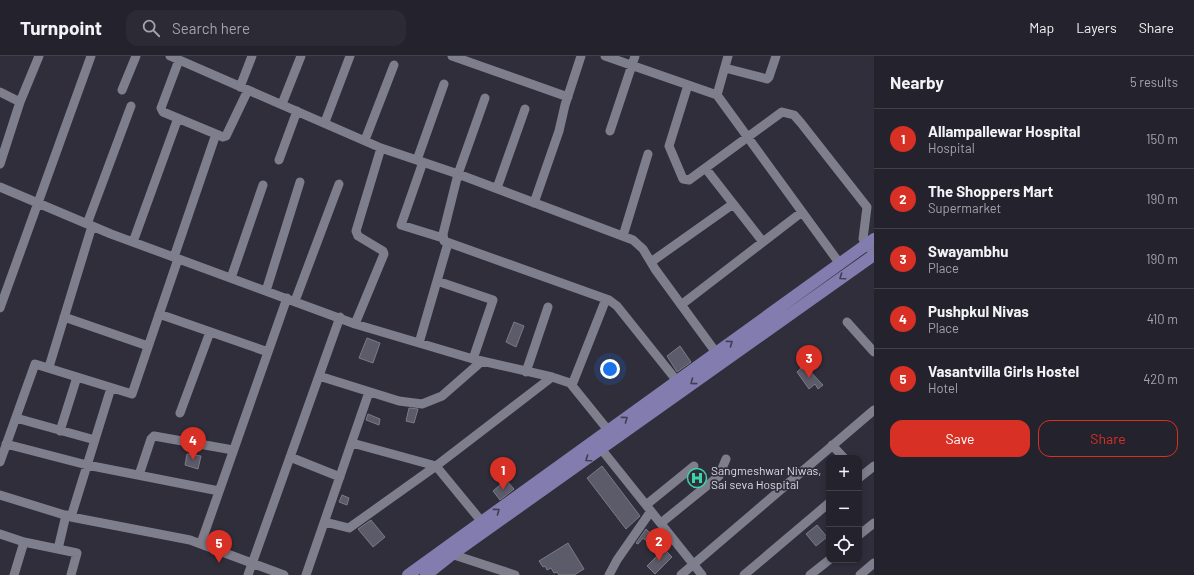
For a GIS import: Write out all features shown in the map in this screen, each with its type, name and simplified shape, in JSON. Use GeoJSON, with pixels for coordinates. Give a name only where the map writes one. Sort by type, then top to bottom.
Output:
{"type":"FeatureCollection","features":[{"type":"Feature","properties":{"kind":"main road"},"geometry":{"type":"LineString","coordinates":[[612,435],[677,381],[719,357],[840,264],[872,248]]}},
{"type":"Feature","properties":{"kind":"main road"},"geometry":{"type":"LineString","coordinates":[[408,575],[446,553],[872,248]]}},
{"type":"Feature","properties":{"kind":"main road"},"geometry":{"type":"LineString","coordinates":[[426,575],[446,553],[482,522],[598,445]]}},
{"type":"Feature","properties":{"kind":"street"},"geometry":{"type":"LineString","coordinates":[[0,164],[3,142],[39,56]]}},
{"type":"Feature","properties":{"kind":"street"},"geometry":{"type":"LineString","coordinates":[[0,308],[90,56]]}},
{"type":"Feature","properties":{"kind":"street"},"geometry":{"type":"LineString","coordinates":[[122,90],[136,56]]}},
{"type":"Feature","properties":{"kind":"street"},"geometry":{"type":"LineString","coordinates":[[170,56],[185,60],[244,88],[325,122],[381,148],[497,188],[633,240],[643,249],[681,306],[719,357]]}},
{"type":"Feature","properties":{"kind":"street"},"geometry":{"type":"LineString","coordinates":[[185,60],[161,108],[163,112],[223,137],[229,134],[244,88],[252,56]]}},
{"type":"Feature","properties":{"kind":"street"},"geometry":{"type":"LineString","coordinates":[[282,104],[301,56]]}},
{"type":"Feature","properties":{"kind":"street"},"geometry":{"type":"LineString","coordinates":[[325,122],[350,56]]}},
{"type":"Feature","properties":{"kind":"street"},"geometry":{"type":"LineString","coordinates":[[452,56],[568,97]]}},
{"type":"Feature","properties":{"kind":"street"},"geometry":{"type":"LineString","coordinates":[[534,203],[559,130],[581,56]]}},
{"type":"Feature","properties":{"kind":"street"},"geometry":{"type":"LineString","coordinates":[[605,56],[717,95],[840,264]]}},
{"type":"Feature","properties":{"kind":"street"},"geometry":{"type":"LineString","coordinates":[[610,131],[635,56]]}},
{"type":"Feature","properties":{"kind":"street"},"geometry":{"type":"LineString","coordinates":[[717,95],[728,56]]}},
{"type":"Feature","properties":{"kind":"street"},"geometry":{"type":"LineString","coordinates":[[725,68],[767,79],[776,56]]}},
{"type":"Feature","properties":{"kind":"street"},"geometry":{"type":"LineString","coordinates":[[365,140],[394,65]]}},
{"type":"Feature","properties":{"kind":"street"},"geometry":{"type":"LineString","coordinates":[[444,84],[401,225],[606,299],[617,306],[677,381]]}},
{"type":"Feature","properties":{"kind":"street"},"geometry":{"type":"LineString","coordinates":[[688,85],[669,146],[683,179],[686,180],[706,169],[747,136],[782,112],[794,115],[867,207],[863,235],[872,248]]}},
{"type":"Feature","properties":{"kind":"street"},"geometry":{"type":"LineString","coordinates":[[0,92],[20,102]]}},
{"type":"Feature","properties":{"kind":"street"},"geometry":{"type":"LineString","coordinates":[[419,343],[437,281],[458,174],[485,98]]}},
{"type":"Feature","properties":{"kind":"street"},"geometry":{"type":"LineString","coordinates":[[49,367],[90,225],[131,106]]}},
{"type":"Feature","properties":{"kind":"street"},"geometry":{"type":"LineString","coordinates":[[497,188],[525,109]]}},
{"type":"Feature","properties":{"kind":"street"},"geometry":{"type":"LineString","coordinates":[[279,160],[297,111]]}},
{"type":"Feature","properties":{"kind":"street"},"geometry":{"type":"LineString","coordinates":[[133,242],[178,118]]}},
{"type":"Feature","properties":{"kind":"street"},"geometry":{"type":"LineString","coordinates":[[0,462],[34,365],[37,364],[49,367],[132,394],[216,134]]}},
{"type":"Feature","properties":{"kind":"street"},"geometry":{"type":"LineString","coordinates":[[355,324],[384,254],[383,251],[358,236],[356,231],[381,148]]}},
{"type":"Feature","properties":{"kind":"street"},"geometry":{"type":"LineString","coordinates":[[623,236],[648,154]]}},
{"type":"Feature","properties":{"kind":"street"},"geometry":{"type":"LineString","coordinates":[[706,169],[763,242]]}},
{"type":"Feature","properties":{"kind":"street"},"geometry":{"type":"LineString","coordinates":[[266,291],[300,182]]}},
{"type":"Feature","properties":{"kind":"street"},"geometry":{"type":"LineString","coordinates":[[201,543],[268,352],[339,184]]}},
{"type":"Feature","properties":{"kind":"street"},"geometry":{"type":"LineString","coordinates":[[231,278],[264,185]]}},
{"type":"Feature","properties":{"kind":"street"},"geometry":{"type":"LineString","coordinates":[[0,187],[133,242],[340,317],[355,324],[478,360],[552,377],[572,385],[612,435]]}},
{"type":"Feature","properties":{"kind":"street"},"geometry":{"type":"LineString","coordinates":[[651,262],[733,204]]}},
{"type":"Feature","properties":{"kind":"street"},"geometry":{"type":"LineString","coordinates":[[681,306],[802,212]]}},
{"type":"Feature","properties":{"kind":"street"},"geometry":{"type":"LineString","coordinates":[[319,376],[399,401],[422,404],[442,396],[478,360],[493,300],[437,281]]}},
{"type":"Feature","properties":{"kind":"street"},"geometry":{"type":"LineString","coordinates":[[572,385],[606,299]]}},
{"type":"Feature","properties":{"kind":"street"},"geometry":{"type":"LineString","coordinates":[[526,372],[548,307]]}},
{"type":"Feature","properties":{"kind":"street"},"geometry":{"type":"LineString","coordinates":[[159,314],[268,352]]}},
{"type":"Feature","properties":{"kind":"street"},"geometry":{"type":"LineString","coordinates":[[64,317],[148,346]]}},
{"type":"Feature","properties":{"kind":"street"},"geometry":{"type":"LineString","coordinates":[[248,575],[340,317]]}},
{"type":"Feature","properties":{"kind":"street"},"geometry":{"type":"LineString","coordinates":[[847,322],[874,352]]}},
{"type":"Feature","properties":{"kind":"street"},"geometry":{"type":"LineString","coordinates":[[180,413],[210,332]]}},
{"type":"Feature","properties":{"kind":"street"},"geometry":{"type":"LineString","coordinates":[[60,430],[77,377]]}},
{"type":"Feature","properties":{"kind":"street"},"geometry":{"type":"LineString","coordinates":[[324,522],[349,528],[436,466],[552,377]]}},
{"type":"Feature","properties":{"kind":"street"},"geometry":{"type":"LineString","coordinates":[[58,549],[87,465],[111,388]]}},
{"type":"Feature","properties":{"kind":"street"},"geometry":{"type":"LineString","coordinates":[[306,575],[369,392]]}},
{"type":"Feature","properties":{"kind":"street"},"geometry":{"type":"LineString","coordinates":[[681,575],[693,563],[874,410]]}},
{"type":"Feature","properties":{"kind":"street"},"geometry":{"type":"LineString","coordinates":[[16,418],[95,440]]}},
{"type":"Feature","properties":{"kind":"street"},"geometry":{"type":"LineString","coordinates":[[139,476],[151,440],[154,436],[233,450]]}},
{"type":"Feature","properties":{"kind":"street"},"geometry":{"type":"LineString","coordinates":[[352,443],[436,466],[482,522]]}},
{"type":"Feature","properties":{"kind":"street"},"geometry":{"type":"LineString","coordinates":[[6,444],[87,465],[219,491]]}},
{"type":"Feature","properties":{"kind":"street"},"geometry":{"type":"LineString","coordinates":[[598,445],[702,575]]}},
{"type":"Feature","properties":{"kind":"street"},"geometry":{"type":"LineString","coordinates":[[832,445],[841,455]]}},
{"type":"Feature","properties":{"kind":"street"},"geometry":{"type":"LineString","coordinates":[[290,457],[340,477]]}},
{"type":"Feature","properties":{"kind":"street"},"geometry":{"type":"LineString","coordinates":[[661,523],[719,476],[726,459]]}},
{"type":"Feature","properties":{"kind":"street"},"geometry":{"type":"LineString","coordinates":[[609,575],[649,508],[694,466]]}},
{"type":"Feature","properties":{"kind":"street"},"geometry":{"type":"LineString","coordinates":[[862,475],[874,466]]}},
{"type":"Feature","properties":{"kind":"street"},"geometry":{"type":"LineString","coordinates":[[0,494],[69,516],[201,543],[284,575]]}},
{"type":"Feature","properties":{"kind":"street"},"geometry":{"type":"LineString","coordinates":[[749,573],[826,507]]}},
{"type":"Feature","properties":{"kind":"street"},"geometry":{"type":"LineString","coordinates":[[862,533],[874,523]]}},
{"type":"Feature","properties":{"kind":"street"},"geometry":{"type":"LineString","coordinates":[[0,534],[24,542],[77,553],[71,575]]}},
{"type":"Feature","properties":{"kind":"street"},"geometry":{"type":"LineString","coordinates":[[14,575],[24,542]]}},
{"type":"Feature","properties":{"kind":"street"},"geometry":{"type":"LineString","coordinates":[[446,553],[515,575]]}},
{"type":"Feature","properties":{"kind":"street"},"geometry":{"type":"LineString","coordinates":[[810,575],[826,562]]}},
{"type":"Feature","properties":{"kind":"street"},"geometry":{"type":"LineString","coordinates":[[860,575],[874,563]]}},
{"type":"Feature","properties":{"kind":"building"},"geometry":{"type":"Polygon","coordinates":[[[514,322],[524,326],[516,347],[506,342],[514,322]]]}},
{"type":"Feature","properties":{"kind":"building"},"geometry":{"type":"Polygon","coordinates":[[[367,338],[380,343],[373,363],[359,358],[367,338]]]}},
{"type":"Feature","properties":{"kind":"building"},"geometry":{"type":"Polygon","coordinates":[[[680,346],[691,362],[677,372],[667,356],[680,346]]]}},
{"type":"Feature","properties":{"kind":"building"},"geometry":{"type":"Polygon","coordinates":[[[804,365],[823,385],[818,389],[815,384],[809,389],[797,372],[804,365]]]}},
{"type":"Feature","properties":{"kind":"building"},"geometry":{"type":"Polygon","coordinates":[[[409,408],[418,409],[414,423],[406,421],[409,408]]]}},
{"type":"Feature","properties":{"kind":"building"},"geometry":{"type":"Polygon","coordinates":[[[368,414],[380,419],[379,425],[366,420],[368,414]]]}},
{"type":"Feature","properties":{"kind":"building"},"geometry":{"type":"Polygon","coordinates":[[[187,454],[201,456],[198,469],[185,465],[187,454]]]}},
{"type":"Feature","properties":{"kind":"building"},"geometry":{"type":"Polygon","coordinates":[[[602,466],[640,516],[626,529],[587,478],[602,466]]]}},
{"type":"Feature","properties":{"kind":"building"},"geometry":{"type":"Polygon","coordinates":[[[698,471],[705,479],[696,487],[689,478],[698,471]]]}},
{"type":"Feature","properties":{"kind":"building"},"geometry":{"type":"Polygon","coordinates":[[[506,480],[514,489],[500,500],[493,491],[506,480]]]}},
{"type":"Feature","properties":{"kind":"building"},"geometry":{"type":"Polygon","coordinates":[[[342,495],[349,498],[347,505],[339,502],[342,495]]]}},
{"type":"Feature","properties":{"kind":"building"},"geometry":{"type":"Polygon","coordinates":[[[371,520],[385,537],[373,547],[358,529],[371,520]]]}},
{"type":"Feature","properties":{"kind":"building"},"geometry":{"type":"Polygon","coordinates":[[[817,525],[826,538],[816,546],[806,534],[817,525]]]}},
{"type":"Feature","properties":{"kind":"building"},"geometry":{"type":"Polygon","coordinates":[[[646,529],[653,536],[648,542],[643,538],[638,544],[636,543],[646,529]]]}},
{"type":"Feature","properties":{"kind":"building"},"geometry":{"type":"Polygon","coordinates":[[[568,543],[584,569],[574,575],[559,575],[557,572],[554,573],[551,568],[547,570],[545,566],[543,567],[539,561],[568,543]]]}},
{"type":"Feature","properties":{"kind":"building"},"geometry":{"type":"Polygon","coordinates":[[[664,549],[672,557],[655,574],[647,566],[664,549]]]}},
{"type":"Feature","properties":{"kind":"place","name":"Swayambhu"},"geometry":{"type":"Point","coordinates":[809,378]}},
{"type":"Feature","properties":{"kind":"place","name":"Pushpkul Nivas"},"geometry":{"type":"Point","coordinates":[193,460]}},
{"type":"Feature","properties":{"kind":"place","name":"Sangmeshwar Niwas, Sai seva Hospital"},"geometry":{"type":"Point","coordinates":[697,478]}},
{"type":"Feature","properties":{"kind":"place","name":"Allampallewar Hospital"},"geometry":{"type":"Point","coordinates":[503,490]}},
{"type":"Feature","properties":{"kind":"place","name":"The Shoppers Mart"},"geometry":{"type":"Point","coordinates":[659,561]}},
{"type":"Feature","properties":{"kind":"place","name":"Vasantvilla Girls Hostel"},"geometry":{"type":"Point","coordinates":[219,563]}}]}
